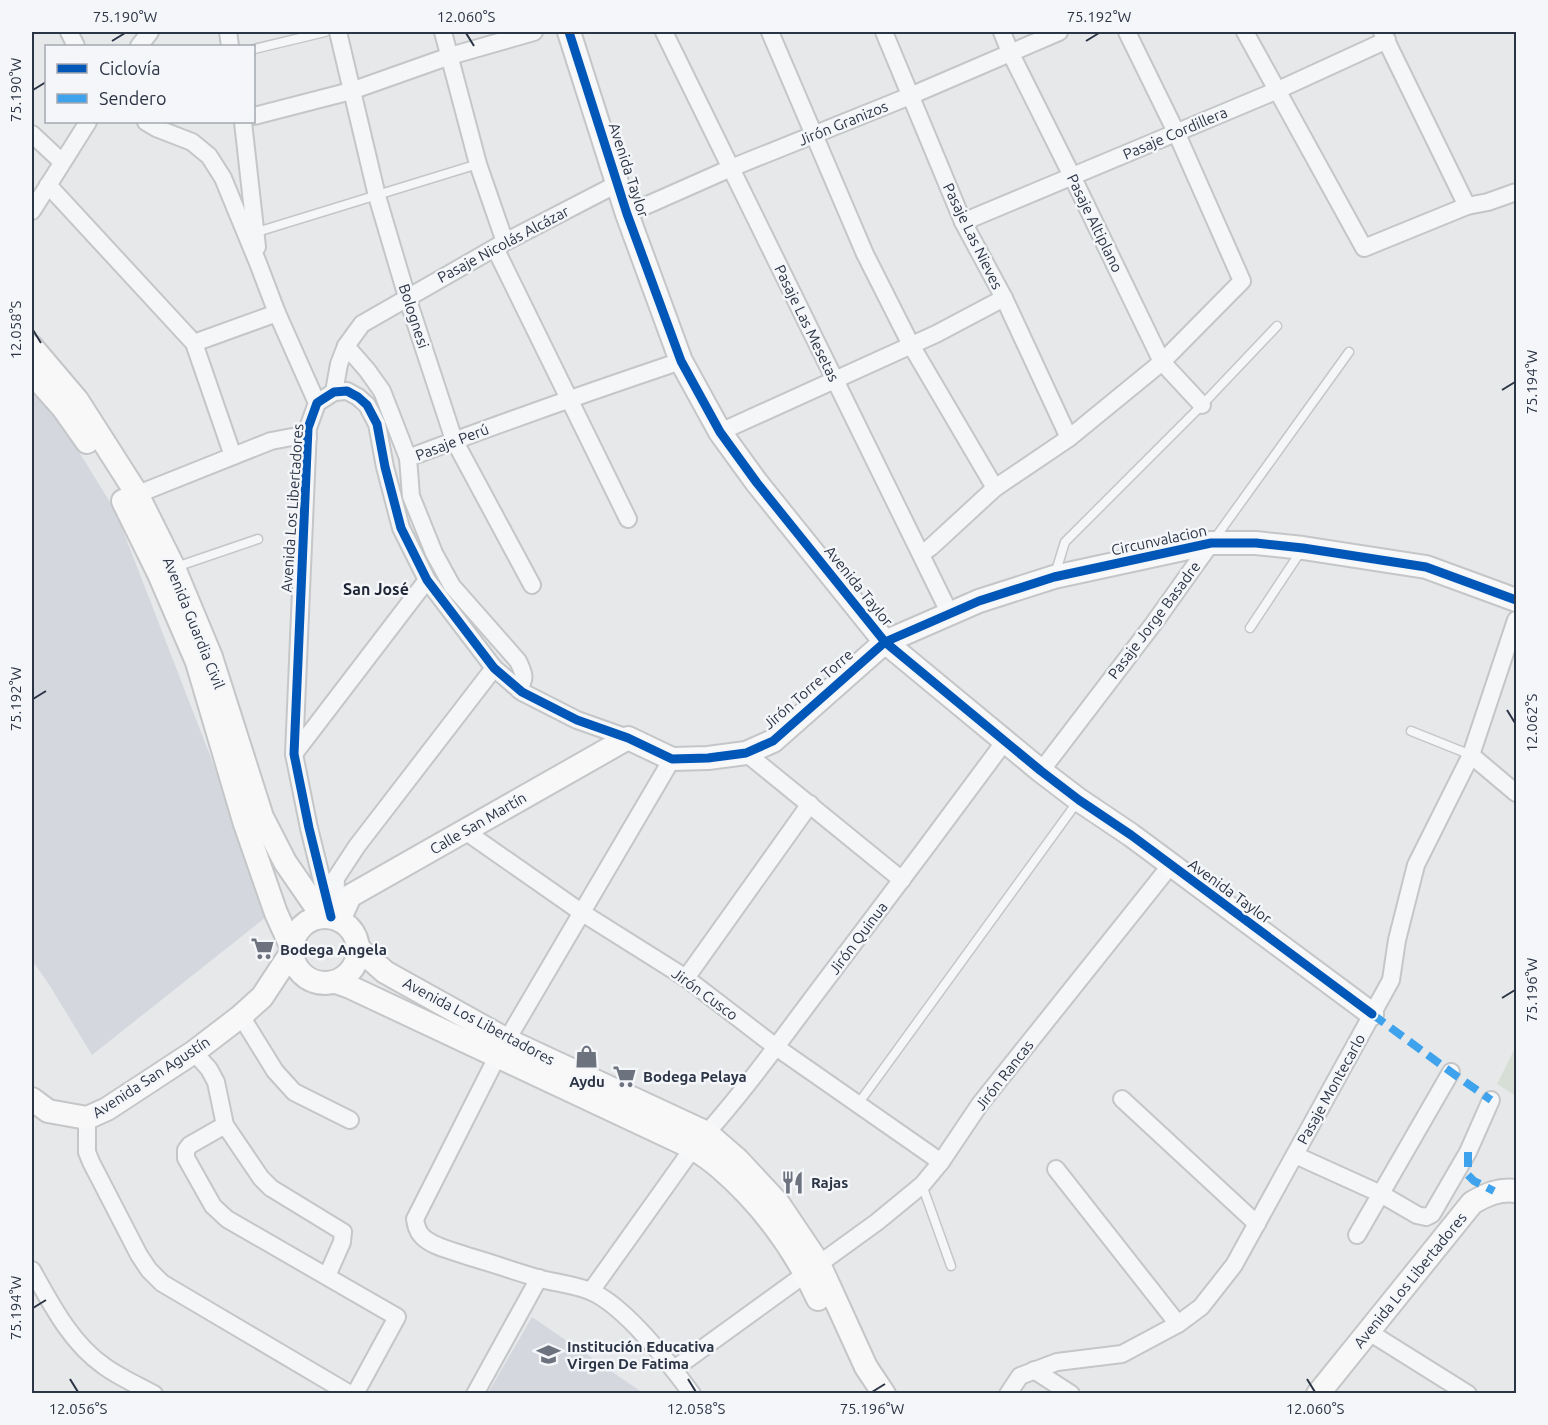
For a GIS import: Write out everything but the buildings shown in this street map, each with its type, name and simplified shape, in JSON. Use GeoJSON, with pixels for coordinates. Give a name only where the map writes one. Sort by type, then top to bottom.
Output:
{"type":"FeatureCollection","features":[{"type":"Feature","properties":{"kind":"street"},"geometry":{"type":"LineString","coordinates":[[140,45],[150,32]]}},
{"type":"Feature","properties":{"kind":"street","name":"Bolognesi"},"geometry":{"type":"LineString","coordinates":[[338,32],[377,196],[454,440],[532,585]]}},
{"type":"Feature","properties":{"kind":"street"},"geometry":{"type":"LineString","coordinates":[[443,32],[500,245],[569,399],[628,519]]}},
{"type":"Feature","properties":{"kind":"street"},"geometry":{"type":"LineString","coordinates":[[255,117],[351,91],[450,56],[534,32]]}},
{"type":"Feature","properties":{"kind":"street","name":"Avenida Taylor"},"geometry":{"type":"LineString","coordinates":[[568,32],[627,214],[681,361],[720,432],[757,483],[885,642],[1041,771],[1372,1014]]}},
{"type":"Feature","properties":{"kind":"street","name":"Pasaje Las Mesetas"},"geometry":{"type":"LineString","coordinates":[[664,32],[950,614]]}},
{"type":"Feature","properties":{"kind":"street"},"geometry":{"type":"LineString","coordinates":[[770,32],[866,254],[911,345],[995,488]]}},
{"type":"Feature","properties":{"kind":"street","name":"Pasaje Las Nieves"},"geometry":{"type":"LineString","coordinates":[[884,32],[963,222],[1004,298],[1069,438]]}},
{"type":"Feature","properties":{"kind":"street","name":"Pasaje Altiplano"},"geometry":{"type":"LineString","coordinates":[[1002,32],[1161,362],[1202,405]]}},
{"type":"Feature","properties":{"kind":"street","name":"Jirón Granizos"},"geometry":{"type":"LineString","coordinates":[[627,214],[731,168],[910,96],[1059,32]]}},
{"type":"Feature","properties":{"kind":"street"},"geometry":{"type":"LineString","coordinates":[[921,554],[995,488],[1069,438],[1161,362],[1242,281],[1176,132],[1127,32]]}},
{"type":"Feature","properties":{"kind":"street"},"geometry":{"type":"LineString","coordinates":[[1245,32],[1364,248],[1467,206],[1488,202],[1516,192]]}},
{"type":"Feature","properties":{"kind":"street"},"geometry":{"type":"LineString","coordinates":[[1384,36],[1467,206]]}},
{"type":"Feature","properties":{"kind":"street","name":"Pasaje Cordillera"},"geometry":{"type":"LineString","coordinates":[[963,222],[1278,90],[1384,36]]}},
{"type":"Feature","properties":{"kind":"street"},"geometry":{"type":"LineString","coordinates":[[32,212],[87,123]]}},
{"type":"Feature","properties":{"kind":"street"},"geometry":{"type":"LineString","coordinates":[[148,123],[192,142],[209,156],[223,178],[277,313],[317,404],[334,392],[346,391],[368,405],[377,424],[385,467],[401,528],[427,580],[494,668],[519,690],[577,720],[628,738],[672,759],[708,758],[746,753],[902,880]]}},
{"type":"Feature","properties":{"kind":"street"},"geometry":{"type":"LineString","coordinates":[[243,123],[257,232],[258,263]]}},
{"type":"Feature","properties":{"kind":"street"},"geometry":{"type":"LineString","coordinates":[[32,134],[62,162]]}},
{"type":"Feature","properties":{"kind":"street","name":"Pasaje Nicolás Alcázar"},"geometry":{"type":"LineString","coordinates":[[334,392],[339,364],[346,346],[362,324],[500,245],[617,184]]}},
{"type":"Feature","properties":{"kind":"street"},"geometry":{"type":"LineString","coordinates":[[48,185],[194,344],[232,456]]}},
{"type":"Feature","properties":{"kind":"street"},"geometry":{"type":"LineString","coordinates":[[720,432],[936,334],[1004,298]]}},
{"type":"Feature","properties":{"kind":"street"},"geometry":{"type":"LineString","coordinates":[[194,344],[277,313]]}},
{"type":"Feature","properties":{"kind":"street"},"geometry":{"type":"LineString","coordinates":[[346,346],[382,391],[408,458]]}},
{"type":"Feature","properties":{"kind":"street","name":"Avenida Guardia Civil"},"geometry":{"type":"LineString","coordinates":[[32,347],[77,400],[130,497],[174,568],[211,657],[262,817],[285,862],[332,918]]}},
{"type":"Feature","properties":{"kind":"street","name":"Pasaje Perú"},"geometry":{"type":"LineString","coordinates":[[519,690],[524,681],[524,673],[518,661],[452,585],[434,553],[411,496],[408,458],[681,361]]}},
{"type":"Feature","properties":{"kind":"street","name":"Avenida Guardia Civil"},"geometry":{"type":"LineString","coordinates":[[32,373],[63,408],[94,453],[130,497],[159,574],[197,662],[245,824],[291,949]]}},
{"type":"Feature","properties":{"kind":"street","name":"Avenida Los Libertadores"},"geometry":{"type":"LineString","coordinates":[[317,404],[308,428],[294,754],[309,828],[332,918]]}},
{"type":"Feature","properties":{"kind":"street"},"geometry":{"type":"LineString","coordinates":[[130,497],[271,441],[292,437],[308,438]]}},
{"type":"Feature","properties":{"kind":"street","name":"Circunvalacion"},"geometry":{"type":"LineString","coordinates":[[885,642],[979,601],[1054,577],[1211,543],[1256,543],[1303,548],[1426,567],[1516,600]]}},
{"type":"Feature","properties":{"kind":"street","name":"Pasaje Jorge Basadre"},"geometry":{"type":"LineString","coordinates":[[1041,771],[1154,623],[1211,543]]}},
{"type":"Feature","properties":{"kind":"street"},"geometry":{"type":"LineString","coordinates":[[294,754],[427,580]]}},
{"type":"Feature","properties":{"kind":"street","name":"Pasaje Montecarlo"},"geometry":{"type":"LineString","coordinates":[[1008,1394],[1020,1376],[1034,1370],[1057,1362],[1122,1354],[1178,1324],[1201,1307],[1234,1265],[1391,980],[1397,940],[1416,866],[1471,755],[1516,620]]}},
{"type":"Feature","properties":{"kind":"street","name":"Jirón Torre Torre"},"geometry":{"type":"LineString","coordinates":[[746,753],[773,741],[885,642]]}},
{"type":"Feature","properties":{"kind":"street"},"geometry":{"type":"LineString","coordinates":[[332,918],[336,878],[357,846],[494,668]]}},
{"type":"Feature","properties":{"kind":"street","name":"Calle San Martín"},"geometry":{"type":"LineString","coordinates":[[332,918],[350,896],[628,738]]}},
{"type":"Feature","properties":{"kind":"street","name":"Jirón Quinua"},"geometry":{"type":"LineString","coordinates":[[591,1291],[700,1140],[776,1047],[1005,741]]}},
{"type":"Feature","properties":{"kind":"street"},"geometry":{"type":"LineString","coordinates":[[1471,755],[1516,793]]}},
{"type":"Feature","properties":{"kind":"street"},"geometry":{"type":"LineString","coordinates":[[672,759],[502,1047],[416,1219],[416,1227],[424,1238],[442,1248],[539,1278],[591,1291],[626,1317],[674,1369],[692,1394]]}},
{"type":"Feature","properties":{"kind":"street"},"geometry":{"type":"LineString","coordinates":[[686,978],[810,804]]}},
{"type":"Feature","properties":{"kind":"street","name":"Jirón Cusco"},"geometry":{"type":"LineString","coordinates":[[465,831],[581,912],[686,978],[776,1047],[941,1162]]}},
{"type":"Feature","properties":{"kind":"street","name":"Jirón Rancas"},"geometry":{"type":"LineString","coordinates":[[674,1369],[877,1222],[922,1185],[941,1162],[980,1104],[1170,866]]}},
{"type":"Feature","properties":{"kind":"street"},"geometry":{"type":"LineString","coordinates":[[314,918],[332,918],[347,925],[357,940],[358,948],[353,969],[345,977],[328,984],[312,981],[304,976],[293,962],[291,949],[294,937],[306,922],[314,918]]}},
{"type":"Feature","properties":{"kind":"street","name":"Avenida Los Libertadores"},"geometry":{"type":"LineString","coordinates":[[358,948],[385,972],[413,987],[502,1047]]}},
{"type":"Feature","properties":{"kind":"street","name":"Avenida San Agustín"},"geometry":{"type":"LineString","coordinates":[[32,1099],[48,1111],[87,1118],[106,1109],[194,1052],[262,998],[291,949]]}},
{"type":"Feature","properties":{"kind":"street","name":"Avenida San Agustín"},"geometry":{"type":"LineString","coordinates":[[262,998],[312,981]]}},
{"type":"Feature","properties":{"kind":"street","name":"Avenida Los Libertadores"},"geometry":{"type":"LineString","coordinates":[[336,982],[401,1010],[502,1047],[737,1159],[778,1203],[866,1367],[884,1394]]}},
{"type":"Feature","properties":{"kind":"street"},"geometry":{"type":"LineString","coordinates":[[401,1010],[413,987]]}},
{"type":"Feature","properties":{"kind":"street"},"geometry":{"type":"LineString","coordinates":[[241,1016],[275,1071],[294,1092],[350,1120]]}},
{"type":"Feature","properties":{"kind":"street"},"geometry":{"type":"LineString","coordinates":[[194,1052],[216,1082],[225,1125],[261,1178],[271,1188],[343,1232],[342,1242],[327,1276]]}},
{"type":"Feature","properties":{"kind":"street"},"geometry":{"type":"LineString","coordinates":[[1357,1235],[1451,1072]]}},
{"type":"Feature","properties":{"kind":"street"},"geometry":{"type":"LineString","coordinates":[[1122,1100],[1257,1224]]}},
{"type":"Feature","properties":{"kind":"street"},"geometry":{"type":"LineString","coordinates":[[1295,1155],[1381,1194],[1417,1215],[1426,1217],[1432,1214],[1468,1152],[1491,1100]]}},
{"type":"Feature","properties":{"kind":"street"},"geometry":{"type":"LineString","coordinates":[[87,1118],[87,1152],[91,1162],[148,1270],[162,1283],[350,1394]]}},
{"type":"Feature","properties":{"kind":"street"},"geometry":{"type":"LineString","coordinates":[[225,1125],[190,1145],[186,1150],[186,1158],[213,1206],[227,1219],[397,1317],[355,1394]]}},
{"type":"Feature","properties":{"kind":"street"},"geometry":{"type":"LineString","coordinates":[[1056,1169],[1178,1324]]}},
{"type":"Feature","properties":{"kind":"street","name":"Avenida Los Libertadores"},"geometry":{"type":"LineString","coordinates":[[1318,1394],[1472,1203],[1494,1191],[1516,1191]]}},
{"type":"Feature","properties":{"kind":"street","name":"Avenida Los Libertadores"},"geometry":{"type":"LineString","coordinates":[[812,1269],[854,1375],[866,1394]]}},
{"type":"Feature","properties":{"kind":"street"},"geometry":{"type":"LineString","coordinates":[[32,1270],[36,1287],[77,1342],[104,1366],[145,1391]]}},
{"type":"Feature","properties":{"kind":"street"},"geometry":{"type":"LineString","coordinates":[[475,1394],[539,1278]]}},
{"type":"Feature","properties":{"kind":"street"},"geometry":{"type":"LineString","coordinates":[[1369,1332],[1468,1394]]}},
{"type":"Feature","properties":{"kind":"street"},"geometry":{"type":"LineString","coordinates":[[1034,1370],[1071,1394]]}},
{"type":"Feature","properties":{"kind":"lane"},"geometry":{"type":"LineString","coordinates":[[255,49],[326,32]]}},
{"type":"Feature","properties":{"kind":"lane"},"geometry":{"type":"LineString","coordinates":[[257,232],[478,164]]}},
{"type":"Feature","properties":{"kind":"lane"},"geometry":{"type":"LineString","coordinates":[[1054,577],[1065,542],[1202,405],[1276,326]]}},
{"type":"Feature","properties":{"kind":"lane","name":"Pasaje Jorge Basadre"},"geometry":{"type":"LineString","coordinates":[[1211,543],[1349,352]]}},
{"type":"Feature","properties":{"kind":"lane"},"geometry":{"type":"LineString","coordinates":[[174,568],[258,539]]}},
{"type":"Feature","properties":{"kind":"lane"},"geometry":{"type":"LineString","coordinates":[[1250,628],[1303,548]]}},
{"type":"Feature","properties":{"kind":"lane"},"geometry":{"type":"LineString","coordinates":[[1411,731],[1471,755]]}},
{"type":"Feature","properties":{"kind":"lane"},"geometry":{"type":"LineString","coordinates":[[858,1104],[1079,800]]}},
{"type":"Feature","properties":{"kind":"lane"},"geometry":{"type":"LineString","coordinates":[[922,1185],[951,1266]]}},
{"type":"Feature","properties":{"kind":"shaded area"},"geometry":{"type":"Polygon","coordinates":[[[32,391],[66,431],[115,510],[271,913],[92,1055],[32,960],[32,391]]]}},
{"type":"Feature","properties":{"kind":"shaded area"},"geometry":{"type":"Polygon","coordinates":[[[1516,1046],[1516,1096],[1497,1084],[1516,1046]]]}},
{"type":"Feature","properties":{"kind":"shaded area","name":"Institución Educativa Virgen De Fatima"},"geometry":{"type":"Polygon","coordinates":[[[532,1317],[643,1393],[488,1393],[532,1317]]]}},
{"type":"Feature","properties":{"kind":"marked path"},"geometry":{"type":"LineString","coordinates":[[1372,1014],[1491,1100]]}},
{"type":"Feature","properties":{"kind":"marked path"},"geometry":{"type":"LineString","coordinates":[[1468,1152],[1468,1175],[1474,1181],[1494,1191]]}},
{"type":"Feature","properties":{"kind":"cycle path"},"geometry":{"type":"LineString","coordinates":[[569,32],[627,214],[681,361],[720,432],[757,483],[885,642],[1041,771],[1372,1014]]}},
{"type":"Feature","properties":{"kind":"cycle path"},"geometry":{"type":"LineString","coordinates":[[331,917],[294,754],[308,428],[317,403],[334,392],[347,391],[367,405],[377,424],[385,467],[401,528],[427,580],[494,668],[522,692],[577,720],[628,738],[672,759],[708,758],[746,753],[773,741],[885,642],[979,601],[1054,577],[1211,543],[1256,543],[1303,548],[1426,567],[1516,600]]}},
{"type":"Feature","properties":{"kind":"place","name":"Bodega Angela"},"geometry":{"type":"Point","coordinates":[262,949]}},
{"type":"Feature","properties":{"kind":"place","name":"Aydu"},"geometry":{"type":"Point","coordinates":[587,1057]}},
{"type":"Feature","properties":{"kind":"place","name":"Bodega Pelaya"},"geometry":{"type":"Point","coordinates":[625,1076]}},
{"type":"Feature","properties":{"kind":"place","name":"Rajas"},"geometry":{"type":"Point","coordinates":[793,1182]}},
{"type":"Feature","properties":{"kind":"place","name":"Institución Educativa Virgen De Fatima"},"geometry":{"type":"Point","coordinates":[549,1355]}},
{"type":"Feature","properties":{"kind":"district","name":"San José"},"geometry":{"type":"Point","coordinates":[376,589]}}]}
